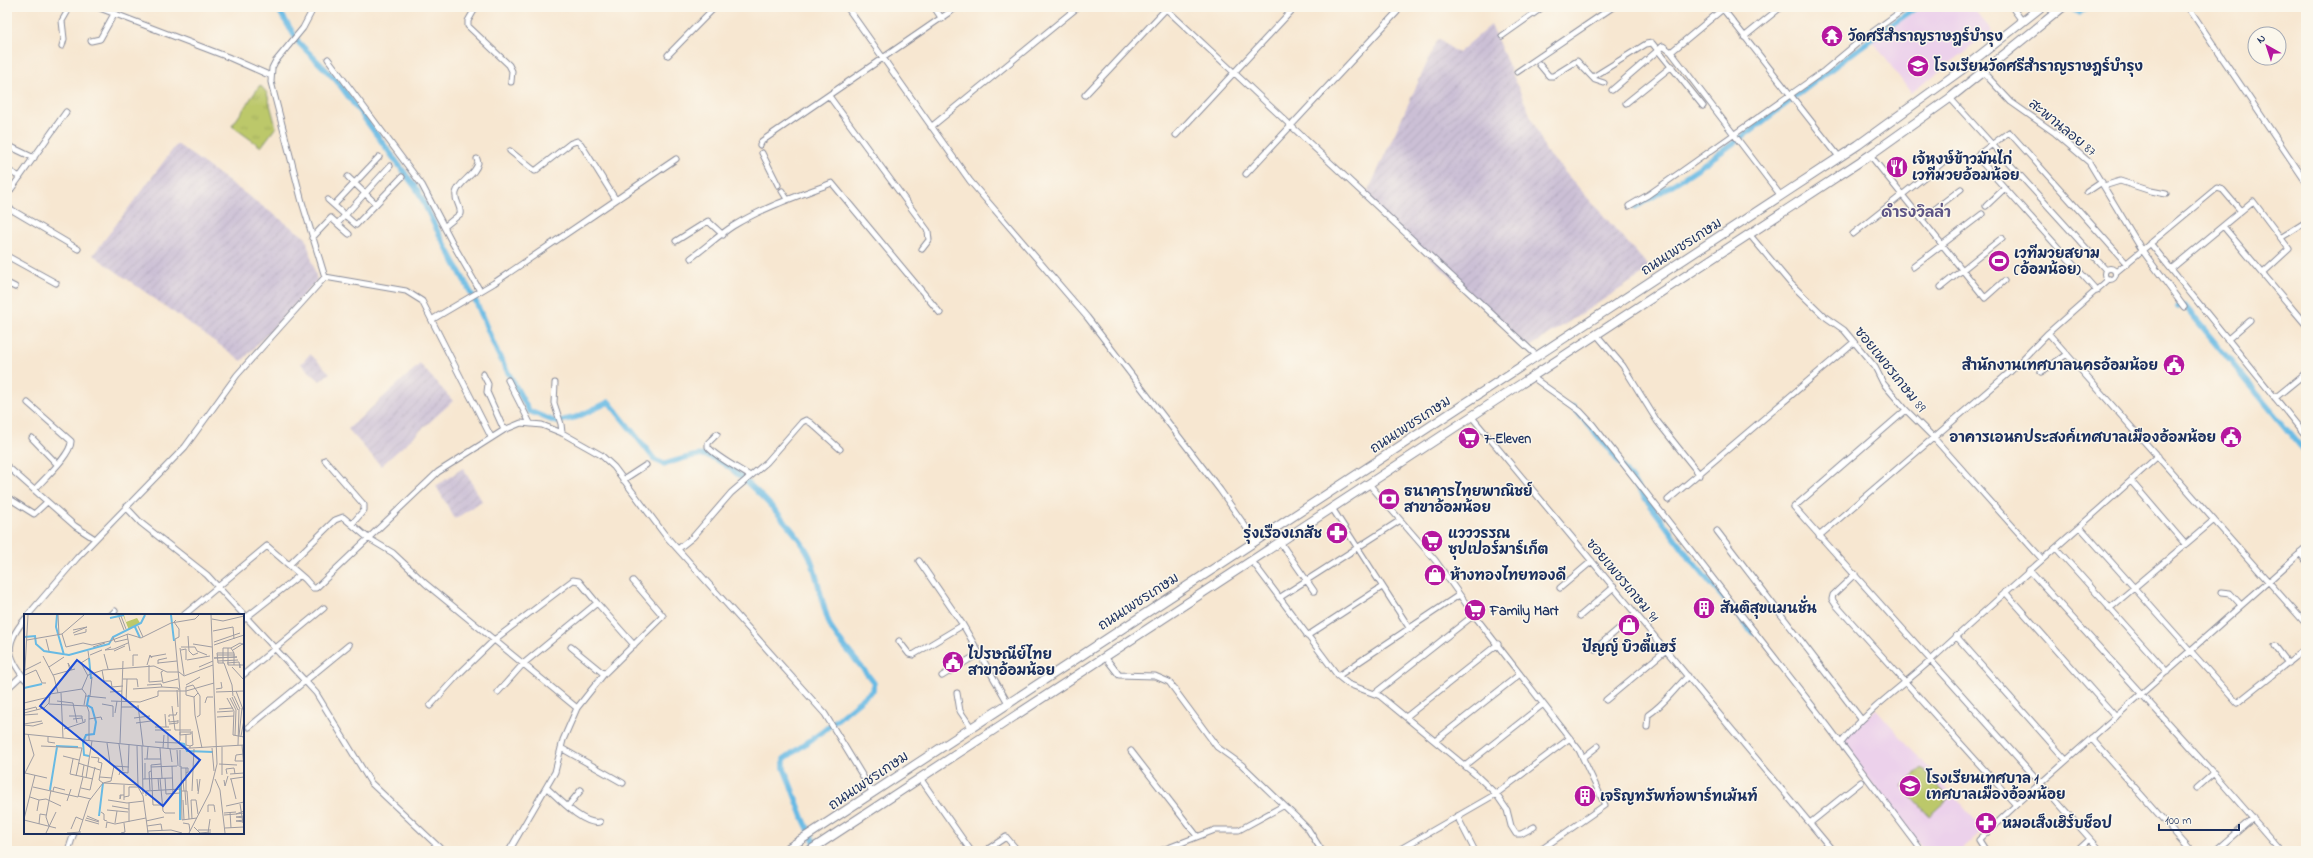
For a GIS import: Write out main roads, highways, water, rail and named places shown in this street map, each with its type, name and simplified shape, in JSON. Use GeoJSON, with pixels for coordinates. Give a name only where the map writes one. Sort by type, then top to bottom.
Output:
{"type":"FeatureCollection","features":[{"type":"Feature","properties":{"kind":"main road","name":"ถนนเพชรเกษม"},"geometry":{"type":"LineString","coordinates":[[784,851],[1255,540],[1840,158],[1940,87],[2041,7]]}},
{"type":"Feature","properties":{"kind":"main road","name":"ถนนเพชรเกษม"},"geometry":{"type":"LineString","coordinates":[[815,848],[1596,334],[1870,156],[1950,98],[2063,7]]}},
{"type":"Feature","properties":{"kind":"main road"},"geometry":{"type":"LineString","coordinates":[[1960,71],[1969,82]]}},
{"type":"Feature","properties":{"kind":"main road"},"geometry":{"type":"LineString","coordinates":[[1940,87],[1950,98]]}},
{"type":"Feature","properties":{"kind":"main road"},"geometry":{"type":"LineString","coordinates":[[1892,122],[1902,133]]}},
{"type":"Feature","properties":{"kind":"waterway"},"geometry":{"type":"LineString","coordinates":[[277,7],[299,43],[337,81],[418,191],[437,230],[477,304],[497,352],[529,411],[556,422],[577,417],[609,402],[655,460],[664,464],[692,456],[703,455],[720,461],[749,484],[764,499],[792,530],[802,544],[809,555],[826,614],[833,631],[874,683],[873,690],[822,732],[784,759],[784,768],[804,820],[819,851]]}},
{"type":"Feature","properties":{"kind":"waterway"},"geometry":{"type":"LineString","coordinates":[[1635,207],[1708,161],[1847,57],[1917,7]]}},
{"type":"Feature","properties":{"kind":"waterway"},"geometry":{"type":"LineString","coordinates":[[2071,7],[2079,13],[2087,7]]}},
{"type":"Feature","properties":{"kind":"waterway"},"geometry":{"type":"LineString","coordinates":[[2178,307],[2185,306],[2306,453]]}},
{"type":"Feature","properties":{"kind":"waterway"},"geometry":{"type":"LineString","coordinates":[[1573,407],[1609,449],[1691,560],[1752,632]]}},
{"type":"Feature","properties":{"kind":"place","name":"วัดศรีสําราญราษฎร์บํารุง"},"geometry":{"type":"Point","coordinates":[1832,36]}},
{"type":"Feature","properties":{"kind":"place","name":"โรงเรียนวัดศรีสําราญราษฎร์บํารุง"},"geometry":{"type":"Point","coordinates":[1918,66]}},
{"type":"Feature","properties":{"kind":"place","name":"เจ้หงษ์ข้าวมันไก่ เวทีมวยอ้อมน้อย"},"geometry":{"type":"Point","coordinates":[1897,167]}},
{"type":"Feature","properties":{"kind":"place","name":"เวทีมวยสยาม (อ้อมน้อย)"},"geometry":{"type":"Point","coordinates":[1999,261]}},
{"type":"Feature","properties":{"kind":"place","name":"สำนักงานเทศบาลนครอ้อมน้อย"},"geometry":{"type":"Point","coordinates":[2174,365]}},
{"type":"Feature","properties":{"kind":"place","name":"อาคารเอนกประสงค์เทศบาลเมืองอ้อมน้อย"},"geometry":{"type":"Point","coordinates":[2231,437]}},
{"type":"Feature","properties":{"kind":"place","name":"7-Eleven"},"geometry":{"type":"Point","coordinates":[1469,438]}},
{"type":"Feature","properties":{"kind":"place","name":"ธนาคารไทยพาณิชย์ สาขาอ้อมน้อย"},"geometry":{"type":"Point","coordinates":[1389,499]}},
{"type":"Feature","properties":{"kind":"place","name":"รุ่งเรืองเภสัช"},"geometry":{"type":"Point","coordinates":[1337,533]}},
{"type":"Feature","properties":{"kind":"place","name":"แวววรรณ ซุปเปอร์มาร์เก็ต"},"geometry":{"type":"Point","coordinates":[1432,541]}},
{"type":"Feature","properties":{"kind":"place","name":"ห้างทองไทยทองดี"},"geometry":{"type":"Point","coordinates":[1435,575]}},
{"type":"Feature","properties":{"kind":"place","name":"สันติสุขแมนชั่น"},"geometry":{"type":"Point","coordinates":[1704,608]}},
{"type":"Feature","properties":{"kind":"place","name":"Family Mart"},"geometry":{"type":"Point","coordinates":[1475,610]}},
{"type":"Feature","properties":{"kind":"place","name":"ปัญญ์ บิวตี้แฮร์"},"geometry":{"type":"Point","coordinates":[1629,625]}},
{"type":"Feature","properties":{"kind":"place","name":"ไปรษณีย์ไทย สาขาอ้อมน้อย"},"geometry":{"type":"Point","coordinates":[953,662]}},
{"type":"Feature","properties":{"kind":"place","name":"โรงเรียนเทศบาล 1 เทศบาลเมืองอ้อมน้อย"},"geometry":{"type":"Point","coordinates":[1910,786]}},
{"type":"Feature","properties":{"kind":"place","name":"เจริญทรัพท์อพาร์ทเม้นท์"},"geometry":{"type":"Point","coordinates":[1585,796]}},
{"type":"Feature","properties":{"kind":"place","name":"หมอเส็งเฮิร์บช็อป"},"geometry":{"type":"Point","coordinates":[1986,823]}},
{"type":"Feature","properties":{"kind":"district","name":"ดำรงวิลล่า"},"geometry":{"type":"Point","coordinates":[1916,212]}}]}
